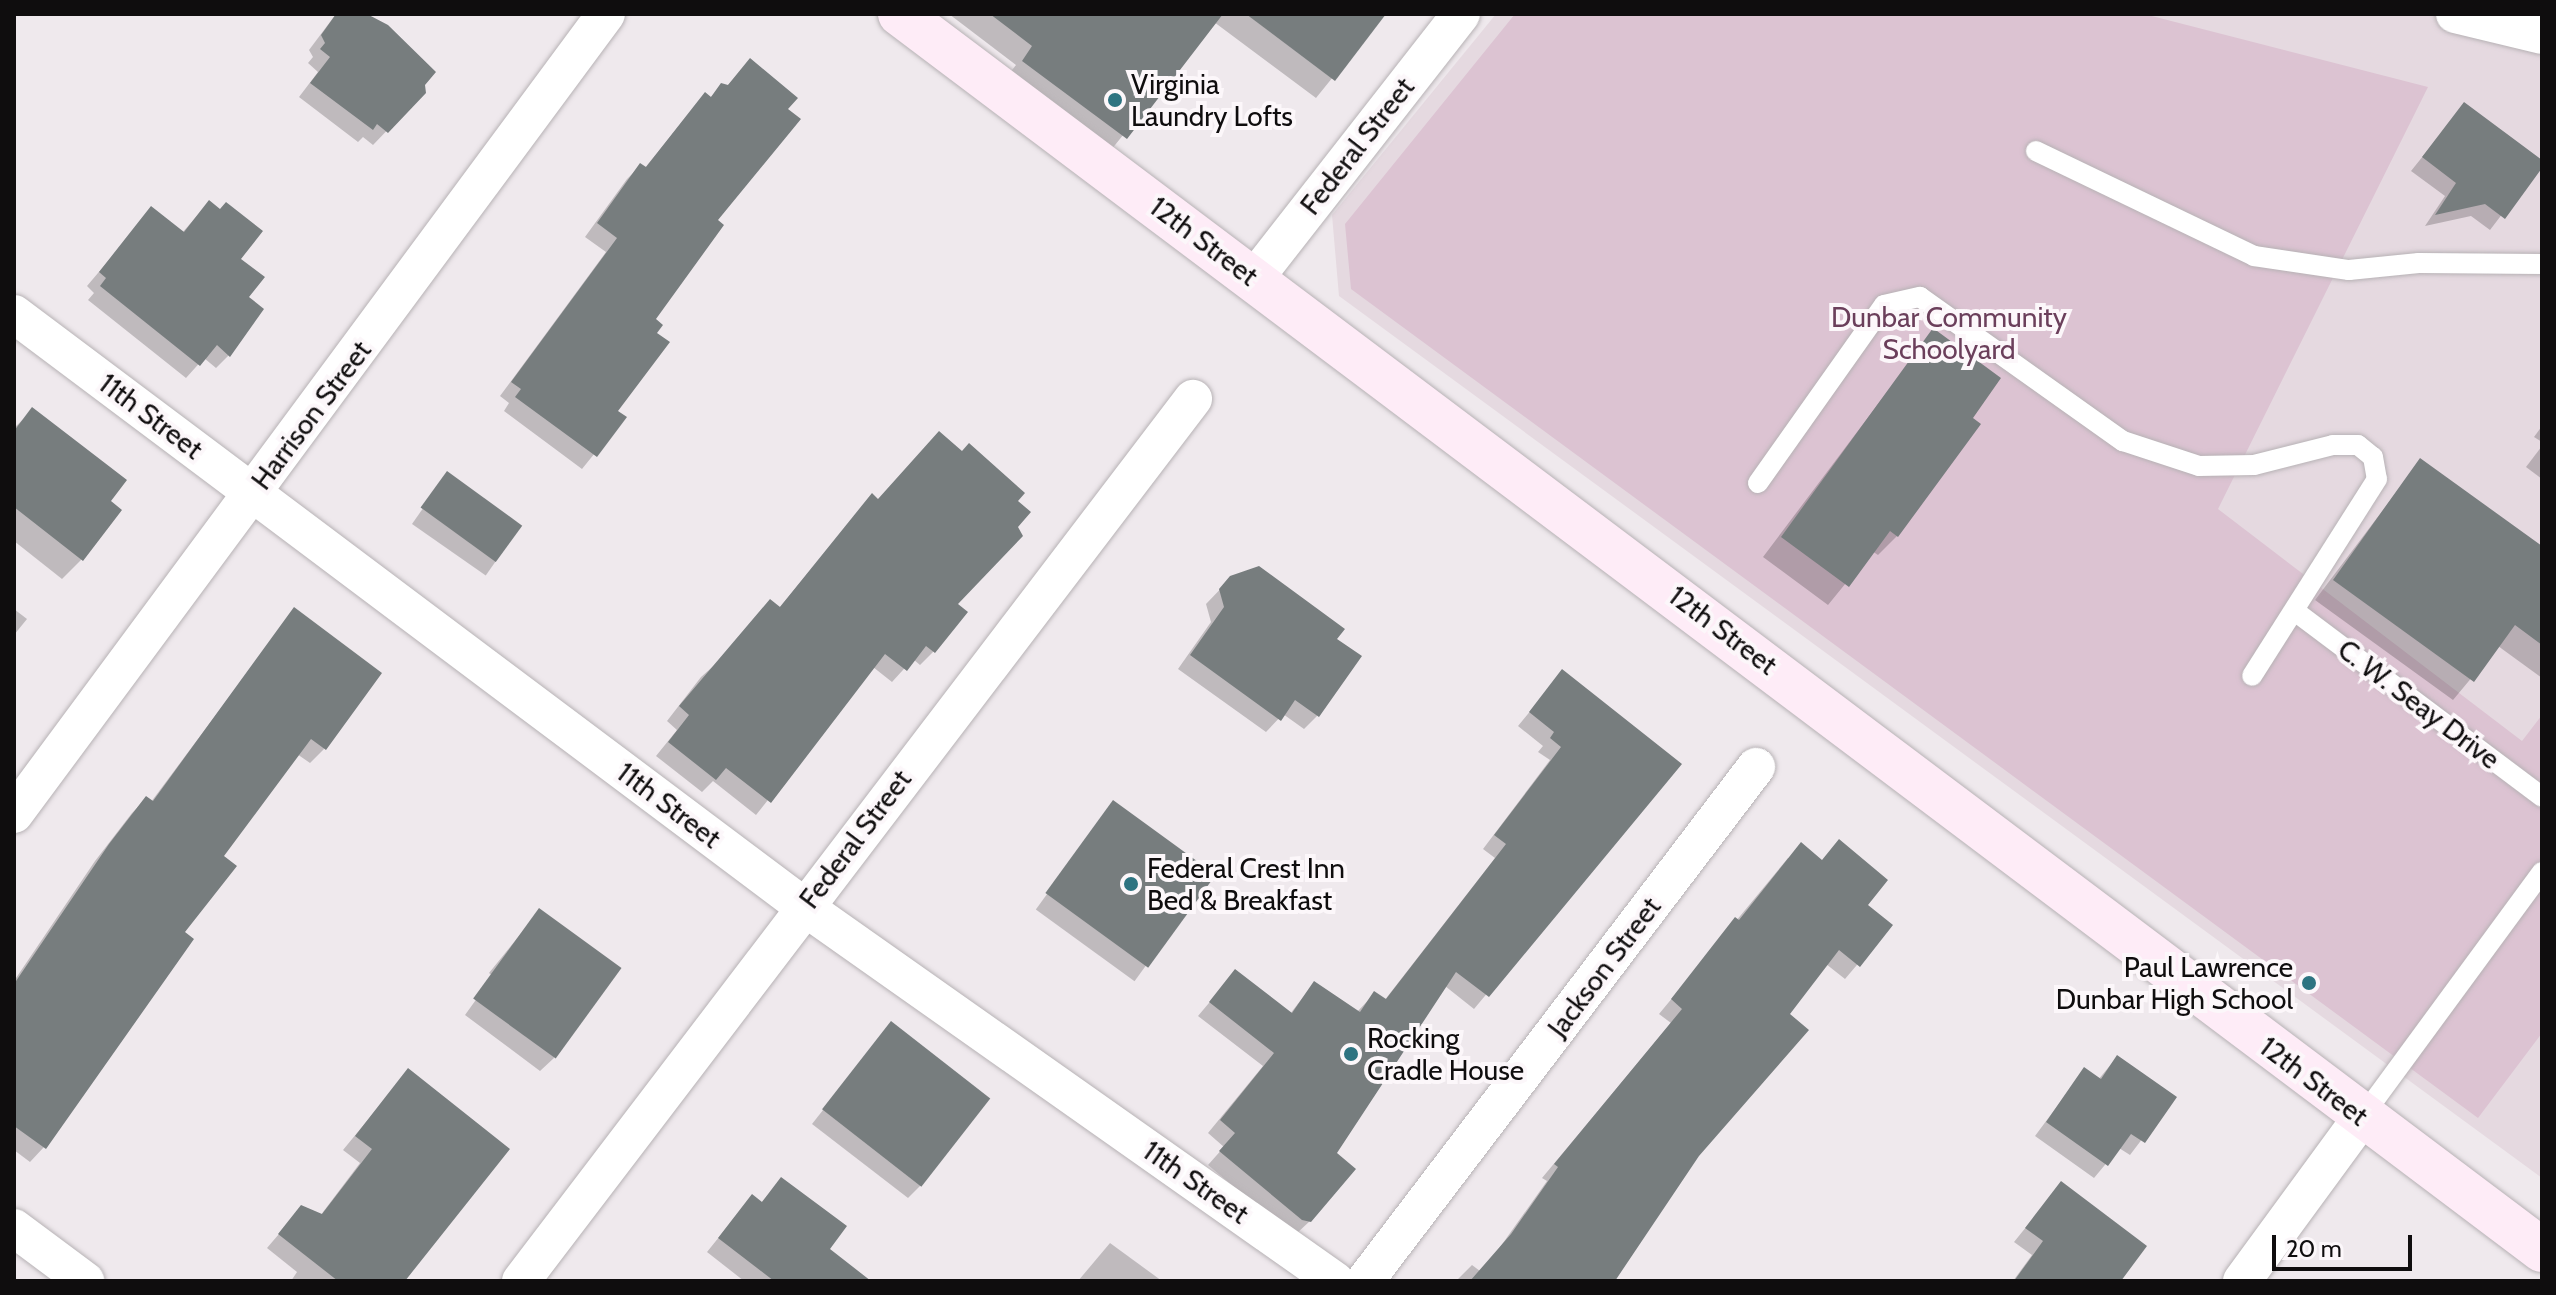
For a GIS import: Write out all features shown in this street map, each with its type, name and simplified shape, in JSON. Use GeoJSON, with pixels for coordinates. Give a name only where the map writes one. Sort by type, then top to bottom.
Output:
{"type":"FeatureCollection","features":[{"type":"Feature","properties":{"kind":"main road","name":"12th Street"},"geometry":{"type":"LineString","coordinates":[[900,14],[2542,1250]]}},
{"type":"Feature","properties":{"kind":"street","name":"Harrison Street"},"geometry":{"type":"LineString","coordinates":[[14,814],[606,14]]}},
{"type":"Feature","properties":{"kind":"street","name":"Federal Street"},"geometry":{"type":"LineString","coordinates":[[1254,279],[1461,14]]}},
{"type":"Feature","properties":{"kind":"street"},"geometry":{"type":"LineString","coordinates":[[2455,14],[2542,35]]}},
{"type":"Feature","properties":{"kind":"street","name":"11th Street"},"geometry":{"type":"LineString","coordinates":[[14,314],[803,906],[1335,1281]]}},
{"type":"Feature","properties":{"kind":"street","name":"Federal Street"},"geometry":{"type":"LineString","coordinates":[[521,1281],[803,906],[1193,399]]}},
{"type":"Feature","properties":{"kind":"street","name":"Jackson Street"},"geometry":{"type":"LineString","coordinates":[[1365,1281],[1756,767]]}},
{"type":"Feature","properties":{"kind":"street"},"geometry":{"type":"LineString","coordinates":[[2242,1281],[2362,1117]]}},
{"type":"Feature","properties":{"kind":"street"},"geometry":{"type":"LineString","coordinates":[[14,1228],[85,1281]]}},
{"type":"Feature","properties":{"kind":"lane"},"geometry":{"type":"LineString","coordinates":[[2036,151],[2254,256],[2349,270],[2419,263],[2542,264]]}},
{"type":"Feature","properties":{"kind":"lane"},"geometry":{"type":"LineString","coordinates":[[1758,483],[1884,305],[1920,297],[2123,441],[2199,466],[2254,465],[2333,445],[2358,445],[2373,457],[2377,479],[2296,612],[2252,676]]}},
{"type":"Feature","properties":{"kind":"lane","name":"C. W. Seay Drive"},"geometry":{"type":"LineString","coordinates":[[2296,612],[2542,797]]}},
{"type":"Feature","properties":{"kind":"lane"},"geometry":{"type":"LineString","coordinates":[[2362,1117],[2542,872]]}},
{"type":"Feature","properties":{"kind":"shaded area","name":"Dunbar Community Schoolyard"},"geometry":{"type":"Polygon","coordinates":[[[1496,14],[2542,14],[2542,1178],[1339,296],[1332,215],[1496,14]]]}},
{"type":"Feature","properties":{"kind":"green space","name":"Dunbar Community Schoolyard"},"geometry":{"type":"Polygon","coordinates":[[[1515,14],[2144,14],[2428,87],[2218,509],[2522,741],[2542,715],[2542,1033],[2478,1118],[1351,289],[1345,224],[1515,14]]]}},
{"type":"Feature","properties":{"kind":"building"},"geometry":{"type":"Polygon","coordinates":[[[336,14],[367,14],[388,25],[436,72],[425,85],[426,93],[388,133],[377,124],[373,130],[310,83],[330,57],[320,49],[325,43],[321,35],[336,14]]]}},
{"type":"Feature","properties":{"kind":"building","name":"Virginia Laundry Lofts"},"geometry":{"type":"Polygon","coordinates":[[[990,14],[1223,14],[1127,139],[1022,61],[1032,46],[990,14]]]}},
{"type":"Feature","properties":{"kind":"building","name":"Virginia Laundry Lofts"},"geometry":{"type":"Polygon","coordinates":[[[1246,14],[1386,14],[1335,81],[1246,14]]]}},
{"type":"Feature","properties":{"kind":"building"},"geometry":{"type":"Polygon","coordinates":[[[750,58],[798,98],[788,109],[801,119],[718,220],[724,225],[656,319],[663,325],[657,333],[670,342],[618,411],[627,417],[597,457],[515,397],[521,389],[511,382],[617,238],[597,223],[640,163],[646,167],[705,92],[711,97],[721,83],[728,85],[750,58]]]}},
{"type":"Feature","properties":{"kind":"building"},"geometry":{"type":"Polygon","coordinates":[[[2464,102],[2542,160],[2542,168],[2505,219],[2485,204],[2435,215],[2456,183],[2422,157],[2464,102]]]}},
{"type":"Feature","properties":{"kind":"building"},"geometry":{"type":"Polygon","coordinates":[[[209,200],[220,209],[226,202],[263,231],[241,259],[265,277],[249,297],[264,309],[230,357],[217,345],[200,366],[100,286],[106,278],[99,272],[151,206],[184,232],[209,200]]]}},
{"type":"Feature","properties":{"kind":"building"},"geometry":{"type":"Polygon","coordinates":[[[1933,328],[2001,378],[1973,418],[1981,424],[1898,537],[1890,531],[1849,587],[1781,537],[1933,328]]]}},
{"type":"Feature","properties":{"kind":"building"},"geometry":{"type":"Polygon","coordinates":[[[32,407],[127,480],[111,501],[122,510],[83,561],[14,507],[14,431],[32,407]]]}},
{"type":"Feature","properties":{"kind":"building"},"geometry":{"type":"Polygon","coordinates":[[[939,431],[962,451],[969,443],[1025,493],[1018,501],[1031,512],[1018,527],[1023,536],[958,604],[968,612],[935,653],[926,646],[907,671],[885,654],[771,803],[726,768],[716,780],[668,742],[689,715],[679,706],[770,599],[780,607],[872,493],[878,499],[939,431]]]}},
{"type":"Feature","properties":{"kind":"building"},"geometry":{"type":"Polygon","coordinates":[[[2420,458],[2542,546],[2542,645],[2515,625],[2474,682],[2333,580],[2420,458]]]}},
{"type":"Feature","properties":{"kind":"building"},"geometry":{"type":"Polygon","coordinates":[[[447,471],[522,526],[496,562],[421,507],[447,471]]]}},
{"type":"Feature","properties":{"kind":"building"},"geometry":{"type":"Polygon","coordinates":[[[1259,566],[1345,629],[1337,639],[1362,656],[1319,717],[1295,700],[1281,721],[1190,655],[1224,607],[1219,589],[1230,576],[1259,566]]]}},
{"type":"Feature","properties":{"kind":"building"},"geometry":{"type":"Polygon","coordinates":[[[294,607],[382,673],[326,750],[311,739],[224,856],[237,866],[185,932],[194,939],[46,1149],[14,1126],[14,984],[109,844],[146,796],[153,801],[294,607]]]}},
{"type":"Feature","properties":{"kind":"building"},"geometry":{"type":"Polygon","coordinates":[[[1562,669],[1682,764],[1489,997],[1456,972],[1337,1153],[1356,1169],[1311,1222],[1302,1220],[1219,1151],[1235,1133],[1220,1120],[1274,1053],[1209,1002],[1235,969],[1292,1013],[1314,981],[1360,1012],[1374,991],[1386,999],[1506,844],[1494,835],[1561,747],[1550,738],[1554,732],[1529,712],[1562,669]]]}},
{"type":"Feature","properties":{"kind":"building","name":"Federal Crest Inn Bed & Breakfast"},"geometry":{"type":"Polygon","coordinates":[[[1113,800],[1216,875],[1148,968],[1045,893],[1113,800]]]}},
{"type":"Feature","properties":{"kind":"building"},"geometry":{"type":"Polygon","coordinates":[[[1839,839],[1888,880],[1868,905],[1893,925],[1860,967],[1839,950],[1790,1014],[1809,1030],[1699,1156],[1615,1281],[1470,1281],[1511,1234],[1558,1167],[1554,1164],[1682,1009],[1671,999],[1735,917],[1739,920],[1801,842],[1822,860],[1839,839]]]}},
{"type":"Feature","properties":{"kind":"building"},"geometry":{"type":"Polygon","coordinates":[[[539,908],[622,968],[556,1059],[473,999],[539,908]]]}},
{"type":"Feature","properties":{"kind":"building"},"geometry":{"type":"Polygon","coordinates":[[[891,1021],[990,1099],[921,1187],[822,1109],[891,1021]]]}},
{"type":"Feature","properties":{"kind":"building"},"geometry":{"type":"Polygon","coordinates":[[[2117,1055],[2177,1097],[2145,1143],[2131,1134],[2108,1166],[2046,1122],[2084,1067],[2101,1079],[2117,1055]]]}},
{"type":"Feature","properties":{"kind":"building"},"geometry":{"type":"Polygon","coordinates":[[[408,1068],[510,1149],[405,1281],[338,1281],[278,1234],[301,1205],[322,1214],[372,1149],[355,1136],[408,1068]]]}},
{"type":"Feature","properties":{"kind":"building"},"geometry":{"type":"Polygon","coordinates":[[[781,1177],[847,1226],[830,1249],[871,1281],[774,1281],[718,1238],[752,1194],[762,1202],[781,1177]]]}},
{"type":"Feature","properties":{"kind":"building"},"geometry":{"type":"Polygon","coordinates":[[[2061,1181],[2147,1246],[2121,1281],[2014,1281],[2043,1241],[2025,1228],[2061,1181]]]}},
{"type":"Feature","properties":{"kind":"place","name":"Virginia Laundry Lofts"},"geometry":{"type":"Point","coordinates":[1115,100]}},
{"type":"Feature","properties":{"kind":"place","name":"Federal Crest Inn Bed & Breakfast"},"geometry":{"type":"Point","coordinates":[1131,884]}},
{"type":"Feature","properties":{"kind":"place","name":"Paul Lawrence Dunbar High School"},"geometry":{"type":"Point","coordinates":[2309,983]}},
{"type":"Feature","properties":{"kind":"place","name":"Rocking Cradle House"},"geometry":{"type":"Point","coordinates":[1351,1054]}}]}
